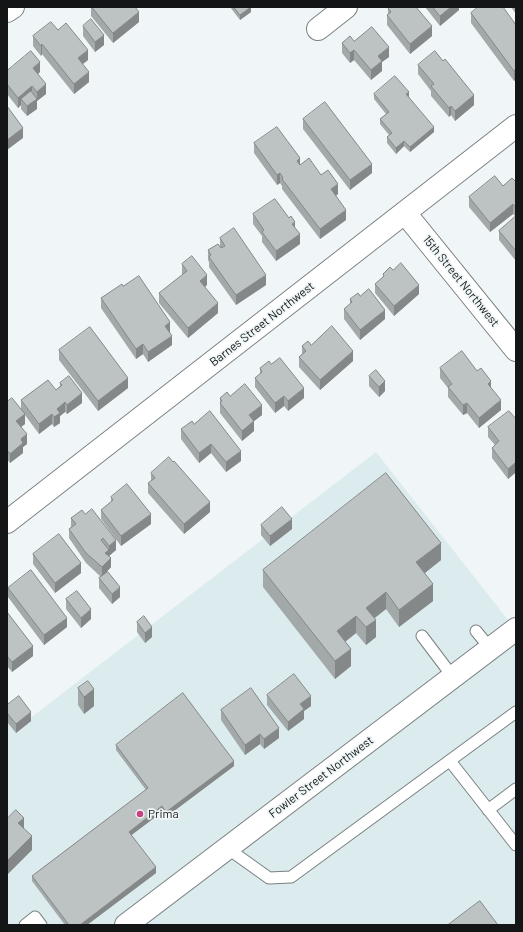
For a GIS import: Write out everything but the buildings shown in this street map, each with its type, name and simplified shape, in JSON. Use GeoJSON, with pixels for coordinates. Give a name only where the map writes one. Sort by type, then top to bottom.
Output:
{"type":"FeatureCollection","features":[{"type":"Feature","properties":{"kind":"street"},"geometry":{"type":"LineString","coordinates":[[7,11],[13,7]]}},
{"type":"Feature","properties":{"kind":"street"},"geometry":{"type":"LineString","coordinates":[[318,30],[346,7]]}},
{"type":"Feature","properties":{"kind":"street","name":"Barnes Street Northwest"},"geometry":{"type":"LineString","coordinates":[[7,522],[516,126]]}},
{"type":"Feature","properties":{"kind":"street","name":"15th Street Northwest"},"geometry":{"type":"LineString","coordinates":[[405,213],[516,350]]}},
{"type":"Feature","properties":{"kind":"street","name":"Fowler Street Northwest"},"geometry":{"type":"LineString","coordinates":[[126,925],[516,628]]}},
{"type":"Feature","properties":{"kind":"lane"},"geometry":{"type":"LineString","coordinates":[[476,631],[490,648]]}},
{"type":"Feature","properties":{"kind":"lane"},"geometry":{"type":"LineString","coordinates":[[422,636],[453,677]]}},
{"type":"Feature","properties":{"kind":"lane"},"geometry":{"type":"LineString","coordinates":[[227,848],[268,878],[291,877],[516,712]]}},
{"type":"Feature","properties":{"kind":"lane"},"geometry":{"type":"LineString","coordinates":[[450,761],[516,844]]}},
{"type":"Feature","properties":{"kind":"lane"},"geometry":{"type":"LineString","coordinates":[[488,810],[516,790]]}},
{"type":"Feature","properties":{"kind":"lane"},"geometry":{"type":"LineString","coordinates":[[24,925],[35,917],[41,925]]}},
{"type":"Feature","properties":{"kind":"shaded area"},"geometry":{"type":"Polygon","coordinates":[[[376,452],[516,630],[516,925],[7,925],[7,713],[20,726],[376,452]]]}},
{"type":"Feature","properties":{"kind":"place","name":"Prima"},"geometry":{"type":"Point","coordinates":[140,814]}}]}
